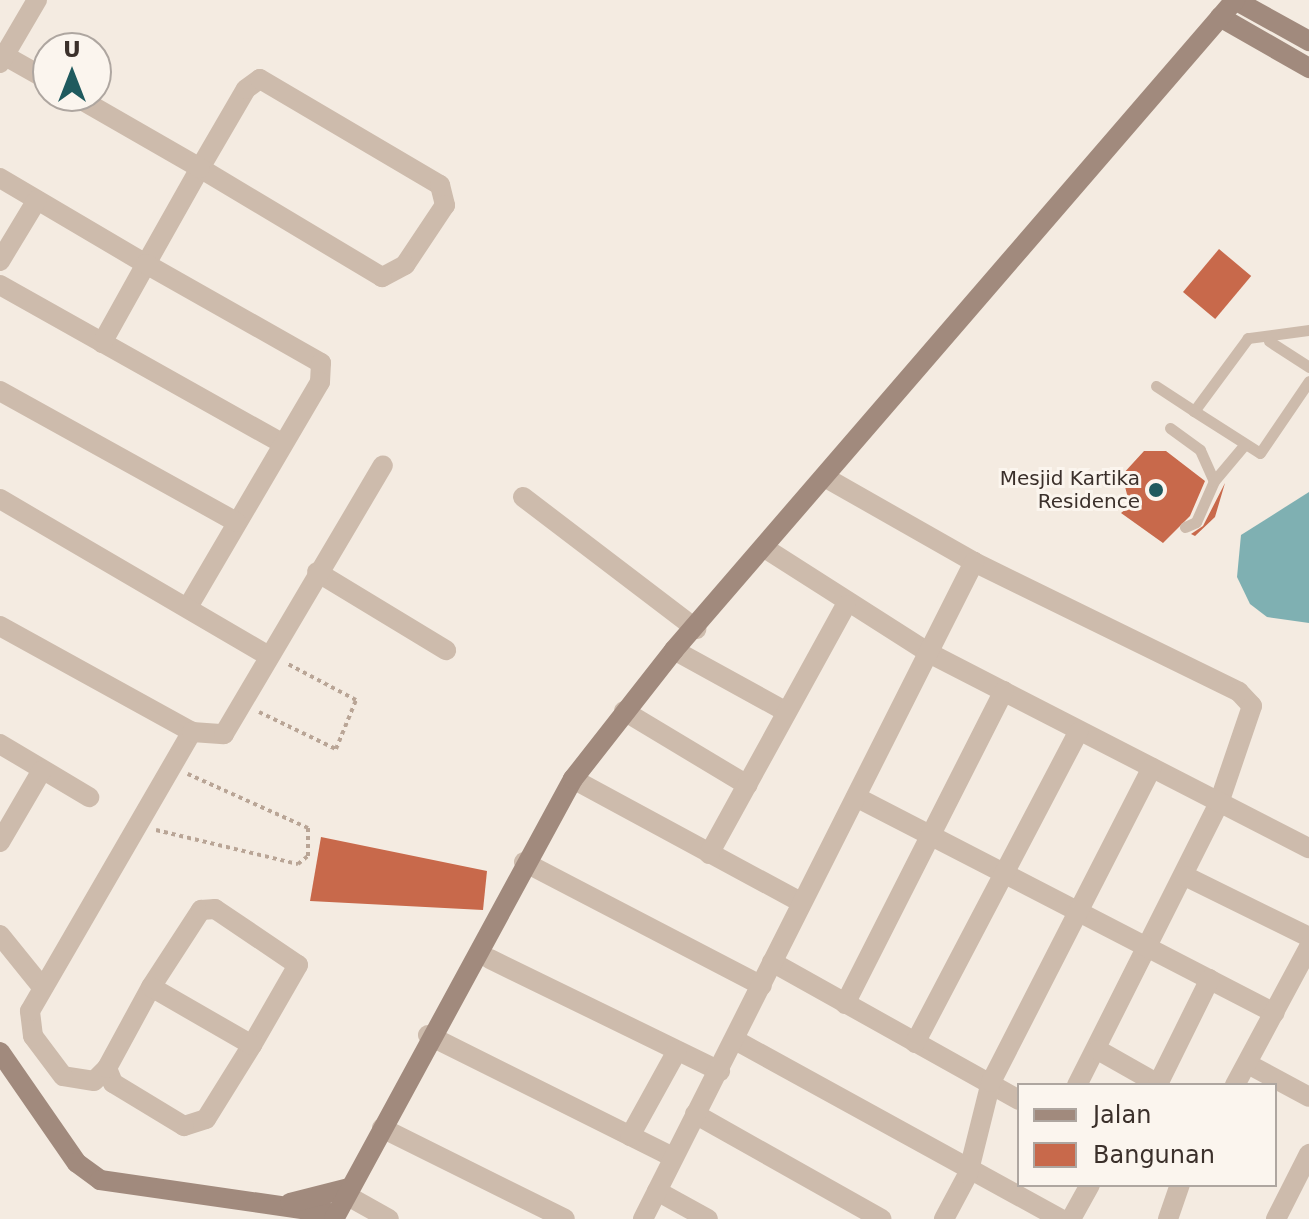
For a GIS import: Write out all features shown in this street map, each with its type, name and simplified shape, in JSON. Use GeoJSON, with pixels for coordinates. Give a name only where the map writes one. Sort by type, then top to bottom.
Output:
{"type":"FeatureCollection","features":[{"type":"Feature","properties":{"kind":"street"},"geometry":{"type":"LineString","coordinates":[[32,72],[1,57],[37,0]]}},
{"type":"Feature","properties":{"kind":"street"},"geometry":{"type":"LineString","coordinates":[[0,1052],[77,1163],[100,1180],[282,1205],[335,1217],[428,1035],[573,779],[674,650],[828,479],[1235,0],[1309,41]]}},
{"type":"Feature","properties":{"kind":"street"},"geometry":{"type":"LineString","coordinates":[[1220,17],[1309,68]]}},
{"type":"Feature","properties":{"kind":"street"},"geometry":{"type":"LineString","coordinates":[[102,343],[200,168],[246,89],[260,79],[447,194],[405,265],[382,277],[200,168],[103,112]]}},
{"type":"Feature","properties":{"kind":"street"},"geometry":{"type":"LineString","coordinates":[[0,178],[321,363],[320,382],[281,443],[189,605]]}},
{"type":"Feature","properties":{"kind":"street"},"geometry":{"type":"LineString","coordinates":[[0,261],[37,200]]}},
{"type":"Feature","properties":{"kind":"street"},"geometry":{"type":"LineString","coordinates":[[0,285],[281,443]]}},
{"type":"Feature","properties":{"kind":"street"},"geometry":{"type":"LineString","coordinates":[[0,391],[236,522]]}},
{"type":"Feature","properties":{"kind":"street"},"geometry":{"type":"LineString","coordinates":[[2,631],[192,732],[220,737],[383,465]]}},
{"type":"Feature","properties":{"kind":"street"},"geometry":{"type":"LineString","coordinates":[[828,479],[974,562],[1248,699],[1250,714],[1219,803],[1098,1050],[1078,1083]]}},
{"type":"Feature","properties":{"kind":"street"},"geometry":{"type":"LineString","coordinates":[[523,497],[696,629]]}},
{"type":"Feature","properties":{"kind":"street"},"geometry":{"type":"LineString","coordinates":[[0,499],[189,605],[267,655]]}},
{"type":"Feature","properties":{"kind":"street"},"geometry":{"type":"LineString","coordinates":[[766,549],[846,605],[931,654],[1309,848]]}},
{"type":"Feature","properties":{"kind":"street"},"geometry":{"type":"LineString","coordinates":[[643,1219],[695,1114],[737,1041],[772,962],[931,654],[974,562]]}},
{"type":"Feature","properties":{"kind":"street"},"geometry":{"type":"LineString","coordinates":[[317,572],[446,650]]}},
{"type":"Feature","properties":{"kind":"street"},"geometry":{"type":"LineString","coordinates":[[709,854],[846,605]]}},
{"type":"Feature","properties":{"kind":"street"},"geometry":{"type":"LineString","coordinates":[[674,650],[785,711]]}},
{"type":"Feature","properties":{"kind":"street"},"geometry":{"type":"LineString","coordinates":[[845,1004],[1004,691]]}},
{"type":"Feature","properties":{"kind":"street"},"geometry":{"type":"LineString","coordinates":[[624,711],[747,785]]}},
{"type":"Feature","properties":{"kind":"street"},"geometry":{"type":"LineString","coordinates":[[107,1068],[126,1093],[197,1125],[252,1045],[298,965],[215,909],[194,915],[107,1068],[94,1081],[63,1076],[29,1023],[42,987],[134,825],[192,732]]}},
{"type":"Feature","properties":{"kind":"street"},"geometry":{"type":"LineString","coordinates":[[915,1043],[1008,874],[1078,732]]}},
{"type":"Feature","properties":{"kind":"street"},"geometry":{"type":"LineString","coordinates":[[0,744],[89,797]]}},
{"type":"Feature","properties":{"kind":"street"},"geometry":{"type":"LineString","coordinates":[[944,1219],[968,1174],[991,1082],[1152,768]]}},
{"type":"Feature","properties":{"kind":"street"},"geometry":{"type":"LineString","coordinates":[[0,842],[42,770]]}},
{"type":"Feature","properties":{"kind":"street"},"geometry":{"type":"LineString","coordinates":[[573,779],[802,903]]}},
{"type":"Feature","properties":{"kind":"street"},"geometry":{"type":"LineString","coordinates":[[856,797],[1274,1013]]}},
{"type":"Feature","properties":{"kind":"street"},"geometry":{"type":"LineString","coordinates":[[524,862],[762,986]]}},
{"type":"Feature","properties":{"kind":"street"},"geometry":{"type":"LineString","coordinates":[[1185,876],[1309,937]]}},
{"type":"Feature","properties":{"kind":"street"},"geometry":{"type":"LineString","coordinates":[[0,935],[42,987]]}},
{"type":"Feature","properties":{"kind":"street"},"geometry":{"type":"LineString","coordinates":[[1236,1083],[1309,947]]}},
{"type":"Feature","properties":{"kind":"street"},"geometry":{"type":"LineString","coordinates":[[490,959],[720,1071]]}},
{"type":"Feature","properties":{"kind":"street"},"geometry":{"type":"LineString","coordinates":[[772,962],[1017,1099]]}},
{"type":"Feature","properties":{"kind":"street"},"geometry":{"type":"LineString","coordinates":[[1158,1083],[1210,979]]}},
{"type":"Feature","properties":{"kind":"street"},"geometry":{"type":"LineString","coordinates":[[151,987],[252,1045]]}},
{"type":"Feature","properties":{"kind":"street"},"geometry":{"type":"LineString","coordinates":[[428,1035],[673,1157]]}},
{"type":"Feature","properties":{"kind":"street"},"geometry":{"type":"LineString","coordinates":[[737,1041],[968,1174],[1061,1219]]}},
{"type":"Feature","properties":{"kind":"street"},"geometry":{"type":"LineString","coordinates":[[1098,1050],[1156,1083]]}},
{"type":"Feature","properties":{"kind":"street"},"geometry":{"type":"LineString","coordinates":[[630,1136],[677,1051]]}},
{"type":"Feature","properties":{"kind":"street"},"geometry":{"type":"LineString","coordinates":[[1248,1064],[1309,1097]]}},
{"type":"Feature","properties":{"kind":"street"},"geometry":{"type":"LineString","coordinates":[[695,1114],[881,1219]]}},
{"type":"Feature","properties":{"kind":"street"},"geometry":{"type":"LineString","coordinates":[[382,1128],[565,1219]]}},
{"type":"Feature","properties":{"kind":"street"},"geometry":{"type":"LineString","coordinates":[[1276,1219],[1309,1154]]}},
{"type":"Feature","properties":{"kind":"street"},"geometry":{"type":"LineString","coordinates":[[1071,1219],[1089,1187]]}},
{"type":"Feature","properties":{"kind":"street"},"geometry":{"type":"LineString","coordinates":[[1168,1219],[1175,1187]]}},
{"type":"Feature","properties":{"kind":"street"},"geometry":{"type":"LineString","coordinates":[[657,1191],[708,1219]]}},
{"type":"Feature","properties":{"kind":"street"},"geometry":{"type":"LineString","coordinates":[[282,1205],[348,1192],[389,1219]]}},
{"type":"Feature","properties":{"kind":"lane"},"geometry":{"type":"LineString","coordinates":[[1194,411],[1248,338],[1269,341],[1309,330]]}},
{"type":"Feature","properties":{"kind":"lane"},"geometry":{"type":"LineString","coordinates":[[1269,341],[1309,367]]}},
{"type":"Feature","properties":{"kind":"lane"},"geometry":{"type":"LineString","coordinates":[[1156,386],[1260,453],[1309,381]]}},
{"type":"Feature","properties":{"kind":"lane"},"geometry":{"type":"LineString","coordinates":[[1170,428],[1200,450],[1214,481]]}},
{"type":"Feature","properties":{"kind":"lane"},"geometry":{"type":"LineString","coordinates":[[1185,527],[1204,511],[1214,481],[1245,444]]}},
{"type":"Feature","properties":{"kind":"path"},"geometry":{"type":"LineString","coordinates":[[241,702],[336,749],[356,700],[267,655]]}},
{"type":"Feature","properties":{"kind":"path"},"geometry":{"type":"LineString","coordinates":[[134,825],[298,864],[308,856],[308,828],[170,766]]}},
{"type":"Feature","properties":{"kind":"water"},"geometry":{"type":"Polygon","coordinates":[[[1309,492],[1309,623],[1267,617],[1250,604],[1237,577],[1241,535],[1309,492]]]}},
{"type":"Feature","properties":{"kind":"building"},"geometry":{"type":"Polygon","coordinates":[[[1219,249],[1251,276],[1215,319],[1183,292],[1219,249]]]}},
{"type":"Feature","properties":{"kind":"building","name":"Mesjid Kartika Residence"},"geometry":{"type":"Polygon","coordinates":[[[1144,451],[1166,451],[1205,481],[1190,516],[1163,543],[1121,513],[1130,506],[1122,475],[1144,451]]]}},
{"type":"Feature","properties":{"kind":"building"},"geometry":{"type":"Polygon","coordinates":[[[1225,483],[1215,517],[1195,536],[1191,534],[1203,526],[1225,483]]]}},
{"type":"Feature","properties":{"kind":"building"},"geometry":{"type":"Polygon","coordinates":[[[321,837],[487,871],[483,910],[310,901],[321,837]]]}},
{"type":"Feature","properties":{"kind":"place","name":"Mesjid Kartika Residence"},"geometry":{"type":"Point","coordinates":[1156,490]}}]}
